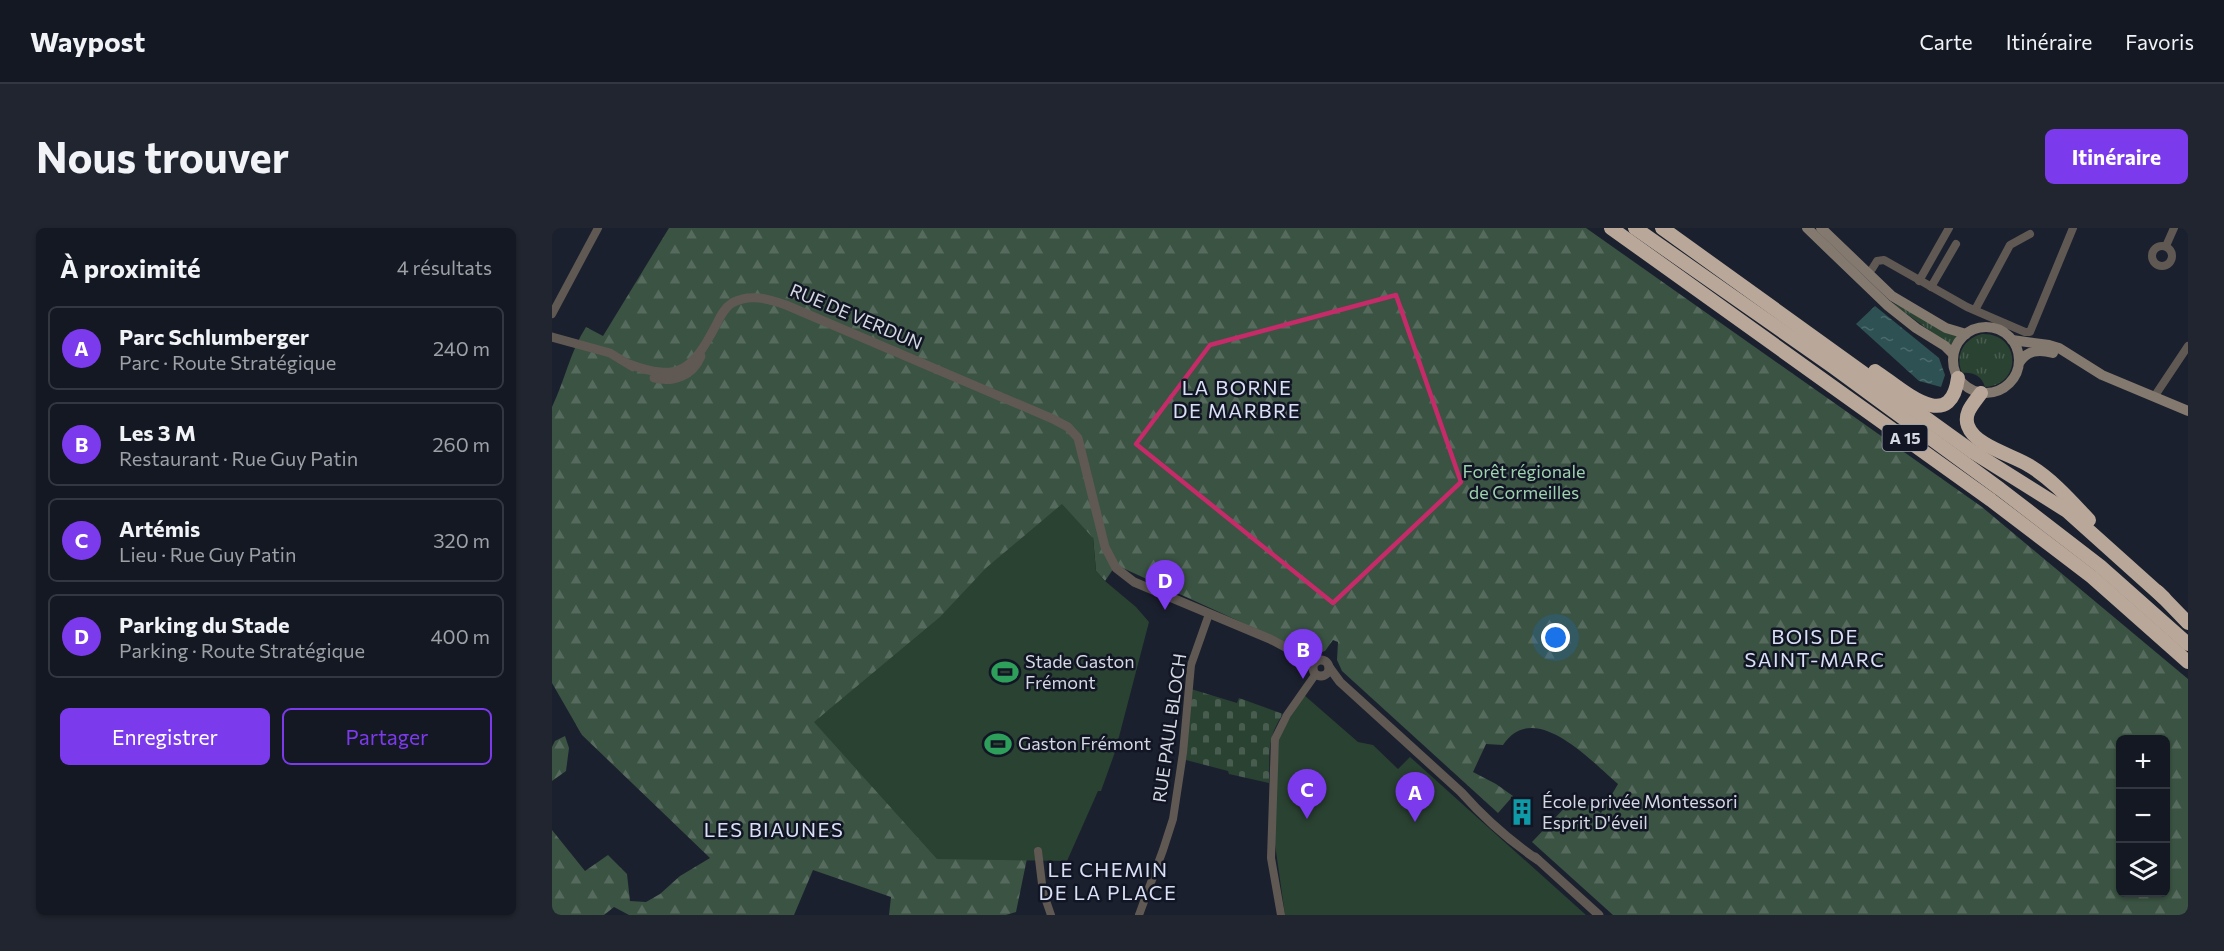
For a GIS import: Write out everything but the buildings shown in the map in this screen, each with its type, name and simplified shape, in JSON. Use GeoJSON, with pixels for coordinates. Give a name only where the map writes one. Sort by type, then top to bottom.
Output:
{"type":"FeatureCollection","features":[{"type":"Feature","properties":{"kind":"highway","name":"A 15"},"geometry":{"type":"LineString","coordinates":[[1611,228],[1991,500],[2092,577],[2188,662]]}},
{"type":"Feature","properties":{"kind":"highway","name":"A 15"},"geometry":{"type":"LineString","coordinates":[[1635,228],[1832,366],[2000,489],[2100,566],[2188,644]]}},
{"type":"Feature","properties":{"kind":"highway"},"geometry":{"type":"LineString","coordinates":[[1662,228],[1770,304],[1928,406],[1942,406],[1952,399],[1958,378]]}},
{"type":"Feature","properties":{"kind":"highway"},"geometry":{"type":"LineString","coordinates":[[1770,304],[1964,445],[2067,511],[2164,598]]}},
{"type":"Feature","properties":{"kind":"highway"},"geometry":{"type":"LineString","coordinates":[[1981,393],[1967,417],[1968,426],[1975,438],[2031,466],[2049,480],[2188,623]]}},
{"type":"Feature","properties":{"kind":"main road"},"geometry":{"type":"LineString","coordinates":[[1808,228],[1887,305],[1953,354]]}},
{"type":"Feature","properties":{"kind":"main road"},"geometry":{"type":"LineString","coordinates":[[1821,228],[1892,296],[1946,327],[1966,334]]}},
{"type":"Feature","properties":{"kind":"main road"},"geometry":{"type":"LineString","coordinates":[[2019,363],[2018,351],[2012,340],[2002,332],[1990,328],[1978,328],[1966,334],[1953,354],[1954,369],[1958,378],[1970,390],[1981,393],[1994,393],[2005,388],[2013,380],[2019,363],[2026,354],[2040,351],[2082,362]]}},
{"type":"Feature","properties":{"kind":"main road"},"geometry":{"type":"LineString","coordinates":[[2012,340],[2059,348],[2102,375],[2156,393],[2188,411]]}},
{"type":"Feature","properties":{"kind":"street"},"geometry":{"type":"LineString","coordinates":[[552,314],[598,228]]}},
{"type":"Feature","properties":{"kind":"street"},"geometry":{"type":"LineString","coordinates":[[1918,281],[1949,228]]}},
{"type":"Feature","properties":{"kind":"street"},"geometry":{"type":"LineString","coordinates":[[1872,269],[1880,260],[1975,310],[2025,332],[2030,332],[2073,228]]}},
{"type":"Feature","properties":{"kind":"street"},"geometry":{"type":"LineString","coordinates":[[2166,246],[2174,228]]}},
{"type":"Feature","properties":{"kind":"street"},"geometry":{"type":"LineString","coordinates":[[1975,310],[2010,245],[2030,234]]}},
{"type":"Feature","properties":{"kind":"street"},"geometry":{"type":"LineString","coordinates":[[1930,287],[1956,244]]}},
{"type":"Feature","properties":{"kind":"street","name":"RUE DE VERDUN"},"geometry":{"type":"LineString","coordinates":[[552,338],[610,353],[630,364],[654,372],[673,373],[692,361],[705,346],[727,307],[746,298],[762,298],[786,305],[1012,401],[1068,427],[1078,438],[1105,547],[1116,568],[1134,582],[1270,639],[1297,654],[1317,670]]}},
{"type":"Feature","properties":{"kind":"street"},"geometry":{"type":"LineString","coordinates":[[2156,393],[2188,346]]}},
{"type":"Feature","properties":{"kind":"street","name":"RUE PAUL BLOCH"},"geometry":{"type":"LineString","coordinates":[[1139,915],[1173,819],[1183,753],[1191,665],[1209,614]]}},
{"type":"Feature","properties":{"kind":"street"},"geometry":{"type":"LineString","coordinates":[[1281,915],[1271,858],[1275,739],[1282,722],[1317,670],[1325,662],[1340,682],[1461,792],[1475,808],[1599,915]]}},
{"type":"Feature","properties":{"kind":"street"},"geometry":{"type":"LineString","coordinates":[[1317,670],[1340,682]]}},
{"type":"Feature","properties":{"kind":"street"},"geometry":{"type":"LineString","coordinates":[[1038,851],[1043,892],[1051,915]]}},
{"type":"Feature","properties":{"kind":"highlighted area"},"geometry":{"type":"Polygon","coordinates":[[[1396,295],[1461,482],[1333,603],[1136,444],[1210,345],[1396,295]]]}},
{"type":"Feature","properties":{"kind":"green space","name":"Forêt régionale de Cormeilles"},"geometry":{"type":"Polygon","coordinates":[[[669,228],[1586,228],[1982,507],[2188,679],[2188,915],[1613,915],[1532,842],[1575,797],[1601,813],[1618,784],[1578,749],[1546,731],[1530,728],[1516,732],[1503,745],[1486,744],[1473,772],[1513,796],[1498,813],[1342,671],[1337,660],[1338,642],[1333,640],[1325,651],[1313,655],[1116,565],[1105,581],[1096,571],[1093,537],[1016,912],[1006,915],[889,915],[891,897],[813,870],[794,915],[629,915],[614,907],[604,915],[552,915],[552,830],[585,871],[608,855],[627,874],[630,901],[646,902],[660,894],[680,876],[710,858],[582,735],[552,683],[552,407],[586,327],[603,336],[669,228]]]}},
{"type":"Feature","properties":{"kind":"green space"},"geometry":{"type":"Polygon","coordinates":[[[1889,301],[1957,336],[1951,346],[1889,301]]]}},
{"type":"Feature","properties":{"kind":"green space"},"geometry":{"type":"Polygon","coordinates":[[[1982,334],[1995,336],[2004,342],[2010,350],[2012,359],[2011,369],[2006,378],[1997,384],[1985,387],[1982,380],[1976,376],[1962,373],[1960,366],[1960,354],[1965,344],[1975,336],[1982,334]]]}},
{"type":"Feature","properties":{"kind":"green space","name":"Stade Gaston Frémont"},"geometry":{"type":"Polygon","coordinates":[[[1062,504],[1093,538],[1096,571],[1149,622],[1115,752],[1101,791],[1098,791],[1067,861],[937,859],[814,722],[940,617],[986,568],[1062,504]]]}},
{"type":"Feature","properties":{"kind":"green space"},"geometry":{"type":"Polygon","coordinates":[[[1191,689],[1237,703],[1239,698],[1283,714],[1271,739],[1269,783],[1229,774],[1228,771],[1186,760],[1191,689]]]}},
{"type":"Feature","properties":{"kind":"green space"},"geometry":{"type":"Polygon","coordinates":[[[1304,695],[1358,742],[1373,745],[1398,769],[1410,757],[1586,915],[1285,915],[1274,837],[1279,736],[1304,695]]]}},
{"type":"Feature","properties":{"kind":"green space"},"geometry":{"type":"Polygon","coordinates":[[[565,736],[569,748],[566,771],[552,781],[552,747],[555,741],[565,736]]]}},
{"type":"Feature","properties":{"kind":"water"},"geometry":{"type":"Polygon","coordinates":[[[1875,306],[1939,358],[1945,375],[1941,387],[1919,381],[1856,324],[1875,306]]]}},
{"type":"Feature","properties":{"kind":"place","name":"Parking du Stade"},"geometry":{"type":"Point","coordinates":[1165,610]}},
{"type":"Feature","properties":{"kind":"place","name":"Stade Gaston Frémont"},"geometry":{"type":"Point","coordinates":[1005,672]}},
{"type":"Feature","properties":{"kind":"place","name":"Les 3 M"},"geometry":{"type":"Point","coordinates":[1303,679]}},
{"type":"Feature","properties":{"kind":"place","name":"Gaston Frémont"},"geometry":{"type":"Point","coordinates":[998,744]}},
{"type":"Feature","properties":{"kind":"place","name":"École privée Montessori Esprit D'éveil"},"geometry":{"type":"Point","coordinates":[1522,812]}},
{"type":"Feature","properties":{"kind":"place","name":"Artémis"},"geometry":{"type":"Point","coordinates":[1307,819]}},
{"type":"Feature","properties":{"kind":"place","name":"Parc Schlumberger"},"geometry":{"type":"Point","coordinates":[1415,822]}},
{"type":"Feature","properties":{"kind":"district","name":"LA BORNE DE MARBRE"},"geometry":{"type":"Point","coordinates":[1237,400]}},
{"type":"Feature","properties":{"kind":"district","name":"BOIS DE SAINT-MARC"},"geometry":{"type":"Point","coordinates":[1815,648]}},
{"type":"Feature","properties":{"kind":"district","name":"LES BIAUNES"},"geometry":{"type":"Point","coordinates":[774,830]}},
{"type":"Feature","properties":{"kind":"district","name":"LE CHEMIN DE LA PLACE"},"geometry":{"type":"Point","coordinates":[1108,882]}}]}
